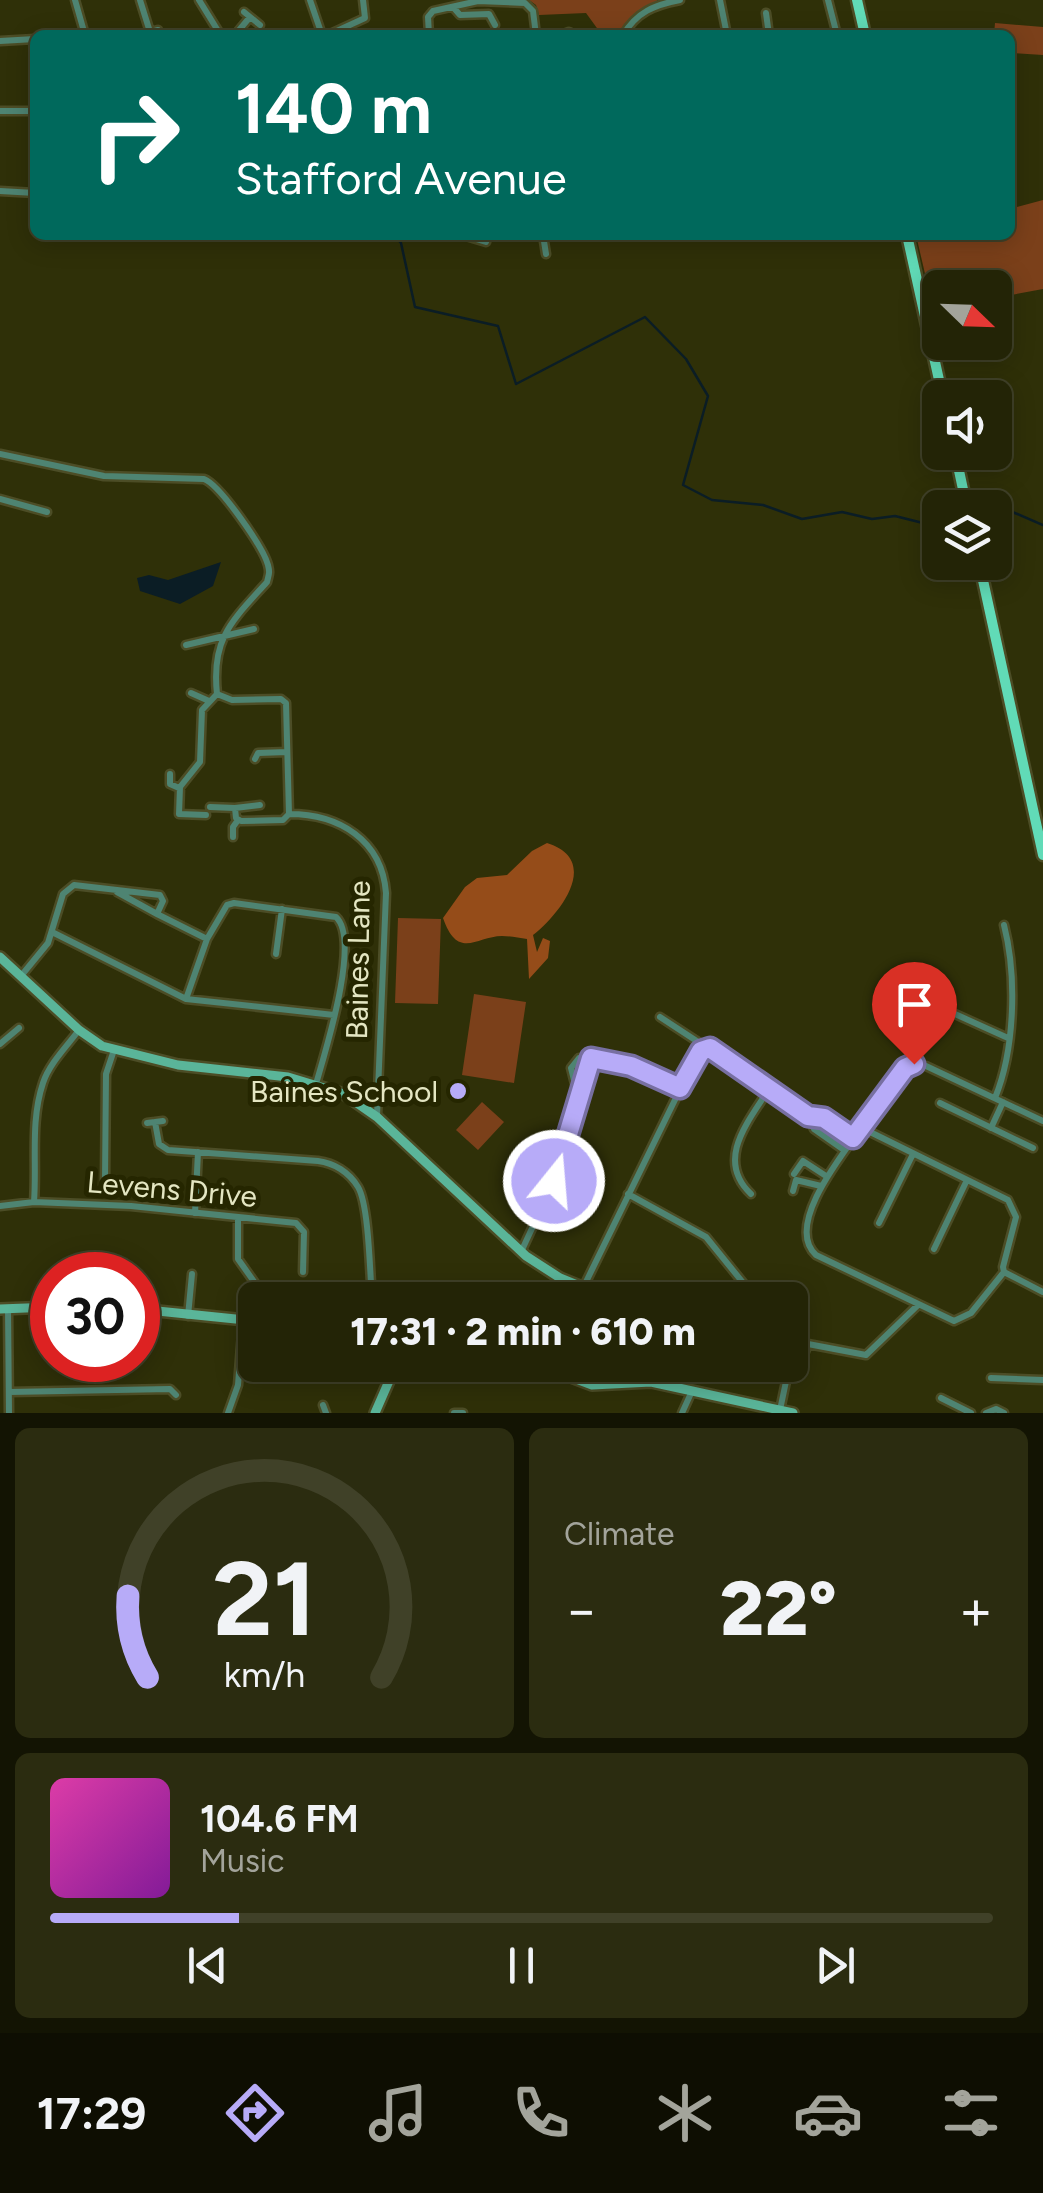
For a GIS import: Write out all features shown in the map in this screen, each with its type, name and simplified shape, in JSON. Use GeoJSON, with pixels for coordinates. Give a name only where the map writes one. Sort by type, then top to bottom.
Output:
{"type":"FeatureCollection","features":[{"type":"Feature","properties":{"kind":"main road"},"geometry":{"type":"LineString","coordinates":[[858,0],[863,30]]}},
{"type":"Feature","properties":{"kind":"main road"},"geometry":{"type":"LineString","coordinates":[[908,240],[939,380]]}},
{"type":"Feature","properties":{"kind":"main road"},"geometry":{"type":"LineString","coordinates":[[983,580],[1043,856]]}},
{"type":"Feature","properties":{"kind":"street"},"geometry":{"type":"LineString","coordinates":[[75,0],[84,30]]}},
{"type":"Feature","properties":{"kind":"street"},"geometry":{"type":"LineString","coordinates":[[140,0],[149,30]]}},
{"type":"Feature","properties":{"kind":"street"},"geometry":{"type":"LineString","coordinates":[[199,0],[218,30]]}},
{"type":"Feature","properties":{"kind":"street"},"geometry":{"type":"LineString","coordinates":[[310,0],[323,30]]}},
{"type":"Feature","properties":{"kind":"street"},"geometry":{"type":"LineString","coordinates":[[337,30],[365,18],[363,0]]}},
{"type":"Feature","properties":{"kind":"street"},"geometry":{"type":"LineString","coordinates":[[626,30],[649,8],[680,0]]}},
{"type":"Feature","properties":{"kind":"street"},"geometry":{"type":"LineString","coordinates":[[720,0],[726,30]]}},
{"type":"Feature","properties":{"kind":"street"},"geometry":{"type":"LineString","coordinates":[[828,0],[836,30]]}},
{"type":"Feature","properties":{"kind":"street"},"geometry":{"type":"LineString","coordinates":[[429,30],[430,13],[478,1],[528,5],[533,10],[535,30]]}},
{"type":"Feature","properties":{"kind":"street"},"geometry":{"type":"LineString","coordinates":[[453,6],[460,19],[486,12],[492,16],[494,25]]}},
{"type":"Feature","properties":{"kind":"street"},"geometry":{"type":"LineString","coordinates":[[238,30],[247,14],[260,25]]}},
{"type":"Feature","properties":{"kind":"street"},"geometry":{"type":"LineString","coordinates":[[766,14],[768,30]]}},
{"type":"Feature","properties":{"kind":"street"},"geometry":{"type":"LineString","coordinates":[[0,40],[30,39]]}},
{"type":"Feature","properties":{"kind":"street"},"geometry":{"type":"LineString","coordinates":[[0,112],[30,110]]}},
{"type":"Feature","properties":{"kind":"street"},"geometry":{"type":"LineString","coordinates":[[0,191],[30,193]]}},
{"type":"Feature","properties":{"kind":"street"},"geometry":{"type":"LineString","coordinates":[[543,240],[546,254]]}},
{"type":"Feature","properties":{"kind":"street"},"geometry":{"type":"LineString","coordinates":[[0,454],[104,476],[204,479],[216,484],[269,567],[267,582],[226,628],[215,668],[217,694]]}},
{"type":"Feature","properties":{"kind":"street"},"geometry":{"type":"LineString","coordinates":[[0,498],[48,512]]}},
{"type":"Feature","properties":{"kind":"street"},"geometry":{"type":"LineString","coordinates":[[186,646],[254,629]]}},
{"type":"Feature","properties":{"kind":"street"},"geometry":{"type":"LineString","coordinates":[[190,694],[209,700]]}},
{"type":"Feature","properties":{"kind":"street"},"geometry":{"type":"LineString","coordinates":[[217,694],[202,713],[200,762],[180,788],[175,815],[260,805]]}},
{"type":"Feature","properties":{"kind":"street"},"geometry":{"type":"LineString","coordinates":[[217,694],[229,700],[285,702],[289,814],[283,820],[238,820]]}},
{"type":"Feature","properties":{"kind":"street"},"geometry":{"type":"LineString","coordinates":[[256,752],[287,752]]}},
{"type":"Feature","properties":{"kind":"street"},"geometry":{"type":"LineString","coordinates":[[170,774],[170,784],[180,788]]}},
{"type":"Feature","properties":{"kind":"street"},"geometry":{"type":"LineString","coordinates":[[232,837],[238,820],[235,808]]}},
{"type":"Feature","properties":{"kind":"street","name":"Baines Lane"},"geometry":{"type":"LineString","coordinates":[[289,814],[337,820],[374,851],[386,880],[376,1116]]}},
{"type":"Feature","properties":{"kind":"street"},"geometry":{"type":"LineString","coordinates":[[21,976],[43,952],[67,888],[74,885],[160,895],[163,901],[157,914]]}},
{"type":"Feature","properties":{"kind":"street"},"geometry":{"type":"LineString","coordinates":[[116,891],[207,939]]}},
{"type":"Feature","properties":{"kind":"street"},"geometry":{"type":"LineString","coordinates":[[186,1000],[207,939],[223,908],[230,904],[336,916],[343,923],[342,982],[316,1084]]}},
{"type":"Feature","properties":{"kind":"street"},"geometry":{"type":"LineString","coordinates":[[276,954],[282,909]]}},
{"type":"Feature","properties":{"kind":"street"},"geometry":{"type":"LineString","coordinates":[[991,1128],[1008,1038],[1012,976],[1004,925]]}},
{"type":"Feature","properties":{"kind":"street"},"geometry":{"type":"LineString","coordinates":[[52,932],[186,1000],[334,1015]]}},
{"type":"Feature","properties":{"kind":"street"},"geometry":{"type":"LineString","coordinates":[[0,957],[79,1030],[114,1050],[178,1065],[271,1074],[344,1094],[376,1116],[521,1252],[547,1271],[574,1282]]}},
{"type":"Feature","properties":{"kind":"street"},"geometry":{"type":"LineString","coordinates":[[955,1014],[1008,1038]]}},
{"type":"Feature","properties":{"kind":"street"},"geometry":{"type":"LineString","coordinates":[[660,1017],[700,1040],[706,1048],[808,1116],[824,1118],[853,1138]]}},
{"type":"Feature","properties":{"kind":"street"},"geometry":{"type":"LineString","coordinates":[[0,1044],[19,1028]]}},
{"type":"Feature","properties":{"kind":"street"},"geometry":{"type":"LineString","coordinates":[[34,1202],[37,1167],[33,1136],[43,1082],[79,1030]]}},
{"type":"Feature","properties":{"kind":"street"},"geometry":{"type":"LineString","coordinates":[[586,1282],[680,1088],[696,1057],[706,1048]]}},
{"type":"Feature","properties":{"kind":"street"},"geometry":{"type":"LineString","coordinates":[[105,1180],[106,1074],[114,1050]]}},
{"type":"Feature","properties":{"kind":"street"},"geometry":{"type":"LineString","coordinates":[[579,1100],[571,1068],[579,1058],[631,1066],[680,1088]]}},
{"type":"Feature","properties":{"kind":"street"},"geometry":{"type":"LineString","coordinates":[[521,1252],[550,1194],[591,1058]]}},
{"type":"Feature","properties":{"kind":"street"},"geometry":{"type":"LineString","coordinates":[[862,1128],[1008,1200],[1014,1210],[1016,1217],[1004,1272],[964,1318],[948,1320],[811,1251],[806,1235],[820,1186],[905,1068],[914,1064],[926,1066],[1043,1121]]}},
{"type":"Feature","properties":{"kind":"street"},"geometry":{"type":"LineString","coordinates":[[751,1194],[736,1176],[733,1159],[769,1089]]}},
{"type":"Feature","properties":{"kind":"street"},"geometry":{"type":"LineString","coordinates":[[943,1107],[1027,1148]]}},
{"type":"Feature","properties":{"kind":"street"},"geometry":{"type":"LineString","coordinates":[[808,1116],[814,1129],[844,1150]]}},
{"type":"Feature","properties":{"kind":"street"},"geometry":{"type":"LineString","coordinates":[[155,1122],[163,1148],[318,1161],[340,1169],[358,1187],[362,1198],[370,1282]]}},
{"type":"Feature","properties":{"kind":"street"},"geometry":{"type":"LineString","coordinates":[[195,1213],[198,1152]]}},
{"type":"Feature","properties":{"kind":"street"},"geometry":{"type":"LineString","coordinates":[[879,1223],[913,1154]]}},
{"type":"Feature","properties":{"kind":"street"},"geometry":{"type":"LineString","coordinates":[[794,1174],[803,1161],[826,1176]]}},
{"type":"Feature","properties":{"kind":"street"},"geometry":{"type":"LineString","coordinates":[[793,1191],[796,1180],[820,1186]]}},
{"type":"Feature","properties":{"kind":"street"},"geometry":{"type":"LineString","coordinates":[[934,1250],[967,1180]]}},
{"type":"Feature","properties":{"kind":"street"},"geometry":{"type":"LineString","coordinates":[[628,1194],[706,1237],[743,1282]]}},
{"type":"Feature","properties":{"kind":"street","name":"Levens Drive"},"geometry":{"type":"LineString","coordinates":[[0,1206],[34,1202],[131,1206],[299,1224],[304,1232],[300,1266]]}},
{"type":"Feature","properties":{"kind":"street"},"geometry":{"type":"LineString","coordinates":[[238,1217],[238,1259],[254,1282]]}},
{"type":"Feature","properties":{"kind":"street"},"geometry":{"type":"LineString","coordinates":[[1004,1272],[1043,1292]]}},
{"type":"Feature","properties":{"kind":"street"},"geometry":{"type":"LineString","coordinates":[[188,1316],[192,1274]]}},
{"type":"Feature","properties":{"kind":"street"},"geometry":{"type":"LineString","coordinates":[[808,1344],[866,1355],[918,1306]]}},
{"type":"Feature","properties":{"kind":"street"},"geometry":{"type":"LineString","coordinates":[[10,1413],[4,1308],[30,1307]]}},
{"type":"Feature","properties":{"kind":"street"},"geometry":{"type":"LineString","coordinates":[[160,1312],[238,1320]]}},
{"type":"Feature","properties":{"kind":"street"},"geometry":{"type":"LineString","coordinates":[[996,1376],[1043,1380]]}},
{"type":"Feature","properties":{"kind":"street"},"geometry":{"type":"LineString","coordinates":[[228,1413],[238,1382]]}},
{"type":"Feature","properties":{"kind":"street"},"geometry":{"type":"LineString","coordinates":[[375,1413],[389,1382]]}},
{"type":"Feature","properties":{"kind":"street"},"geometry":{"type":"LineString","coordinates":[[586,1382],[650,1382],[793,1413]]}},
{"type":"Feature","properties":{"kind":"street"},"geometry":{"type":"LineString","coordinates":[[673,1386],[674,1382]]}},
{"type":"Feature","properties":{"kind":"street"},"geometry":{"type":"LineString","coordinates":[[780,1410],[786,1382]]}},
{"type":"Feature","properties":{"kind":"street"},"geometry":{"type":"LineString","coordinates":[[9,1392],[173,1389]]}},
{"type":"Feature","properties":{"kind":"street"},"geometry":{"type":"LineString","coordinates":[[682,1413],[692,1391]]}},
{"type":"Feature","properties":{"kind":"street"},"geometry":{"type":"LineString","coordinates":[[940,1398],[971,1413]]}},
{"type":"Feature","properties":{"kind":"street"},"geometry":{"type":"LineString","coordinates":[[454,1413],[463,1413]]}},
{"type":"Feature","properties":{"kind":"street"},"geometry":{"type":"LineString","coordinates":[[986,1413],[1004,1413]]}},
{"type":"Feature","properties":{"kind":"shaded area"},"geometry":{"type":"Polygon","coordinates":[[[529,0],[657,0],[640,10],[624,30],[598,30],[586,13],[539,15],[536,5],[529,0]]]}},
{"type":"Feature","properties":{"kind":"shaded area"},"geometry":{"type":"Polygon","coordinates":[[[995,23],[1043,27],[1043,55],[1015,53],[1015,30],[994,30],[995,23]]]}},
{"type":"Feature","properties":{"kind":"shaded area"},"geometry":{"type":"Polygon","coordinates":[[[1043,200],[1043,289],[1012,295],[1012,270],[924,270],[917,240],[1015,240],[1015,208],[1043,200]]]}},
{"type":"Feature","properties":{"kind":"shaded area"},"geometry":{"type":"Polygon","coordinates":[[[547,843],[563,851],[572,862],[574,874],[564,901],[533,935],[537,952],[543,938],[550,941],[548,958],[529,979],[527,939],[502,936],[462,943],[455,939],[443,918],[465,887],[477,878],[507,875],[532,851],[547,843]]]}},
{"type":"Feature","properties":{"kind":"shaded area"},"geometry":{"type":"Polygon","coordinates":[[[398,918],[441,919],[438,1004],[395,1003],[398,918]]]}},
{"type":"Feature","properties":{"kind":"shaded area"},"geometry":{"type":"Polygon","coordinates":[[[474,994],[526,1002],[514,1083],[462,1075],[474,994]]]}},
{"type":"Feature","properties":{"kind":"shaded area"},"geometry":{"type":"Polygon","coordinates":[[[482,1102],[504,1122],[478,1150],[456,1130],[482,1102]]]}},
{"type":"Feature","properties":{"kind":"water"},"geometry":{"type":"Polygon","coordinates":[[[221,562],[213,586],[180,604],[140,591],[137,578],[149,575],[168,580],[221,562]]]}},
{"type":"Feature","properties":{"kind":"waterway"},"geometry":{"type":"LineString","coordinates":[[398,240],[415,307],[498,326],[516,384],[645,317],[686,359],[708,396],[683,485],[712,500],[763,505],[802,519],[842,512],[872,519],[895,516],[922,523]]}},
{"type":"Feature","properties":{"kind":"waterway"},"geometry":{"type":"LineString","coordinates":[[1012,512],[1043,525]]}},
{"type":"Feature","properties":{"kind":"place","name":"Baines School"},"geometry":{"type":"Point","coordinates":[458,1091]}},
{"type":"Feature","properties":{"kind":"route"},"geometry":{"type":"LineString","coordinates":[[554,1181],[591,1058],[631,1066],[680,1088],[701,1051],[710,1048],[808,1116],[824,1118],[853,1138],[905,1068],[914,1064]]}}]}
